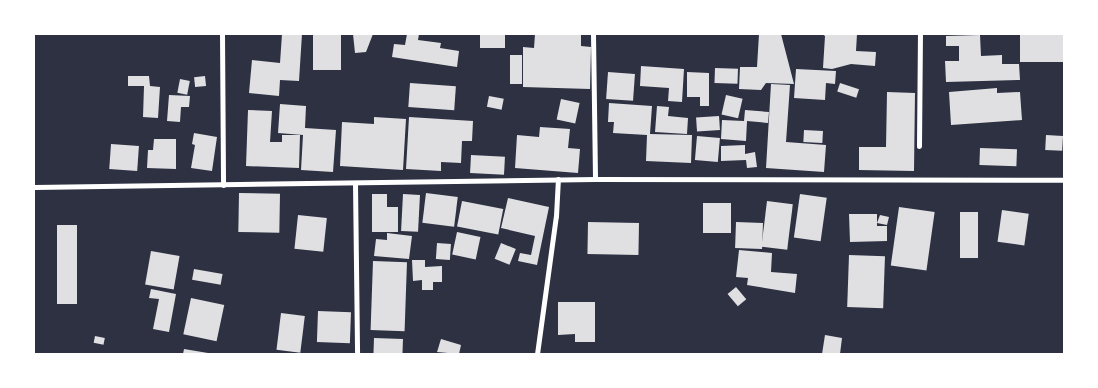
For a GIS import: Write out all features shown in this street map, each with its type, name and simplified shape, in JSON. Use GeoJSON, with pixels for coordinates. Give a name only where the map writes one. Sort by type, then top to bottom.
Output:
{"type":"FeatureCollection","features":[{"type":"Feature","properties":{"kind":"street"},"geometry":{"type":"LineString","coordinates":[[222,34],[222,185]]}},
{"type":"Feature","properties":{"kind":"street"},"geometry":{"type":"LineString","coordinates":[[594,34],[595,178]]}},
{"type":"Feature","properties":{"kind":"street"},"geometry":{"type":"LineString","coordinates":[[919,146],[920,34]]}},
{"type":"Feature","properties":{"kind":"street"},"geometry":{"type":"LineString","coordinates":[[34,187],[595,178],[1064,180]]}},
{"type":"Feature","properties":{"kind":"street"},"geometry":{"type":"LineString","coordinates":[[537,354],[556,216],[558,179]]}},
{"type":"Feature","properties":{"kind":"street"},"geometry":{"type":"LineString","coordinates":[[355,183],[357,354]]}},
{"type":"Feature","properties":{"kind":"building"},"geometry":{"type":"Polygon","coordinates":[[[282,34],[302,34],[299,81],[280,80],[279,96],[249,93],[252,60],[280,63],[282,34]]]}},
{"type":"Feature","properties":{"kind":"building"},"geometry":{"type":"Polygon","coordinates":[[[313,34],[341,34],[341,70],[313,70],[313,34]]]}},
{"type":"Feature","properties":{"kind":"building"},"geometry":{"type":"Polygon","coordinates":[[[353,34],[373,34],[366,52],[355,53],[353,34]]]}},
{"type":"Feature","properties":{"kind":"building"},"geometry":{"type":"Polygon","coordinates":[[[407,34],[419,34],[418,40],[441,43],[440,48],[459,51],[457,67],[392,57],[394,44],[405,45],[407,34]]]}},
{"type":"Feature","properties":{"kind":"building"},"geometry":{"type":"Polygon","coordinates":[[[480,34],[505,34],[505,48],[480,48],[480,34]]]}},
{"type":"Feature","properties":{"kind":"building"},"geometry":{"type":"Polygon","coordinates":[[[535,34],[581,34],[581,46],[591,47],[590,89],[523,87],[523,47],[534,48],[535,34]]]}},
{"type":"Feature","properties":{"kind":"building"},"geometry":{"type":"Polygon","coordinates":[[[759,34],[781,34],[794,84],[766,83],[761,90],[739,89],[740,67],[757,67],[759,34]]]}},
{"type":"Feature","properties":{"kind":"building"},"geometry":{"type":"Polygon","coordinates":[[[822,34],[857,34],[856,51],[876,52],[875,66],[851,64],[832,69],[823,68],[825,36],[822,34]]]}},
{"type":"Feature","properties":{"kind":"building"},"geometry":{"type":"Polygon","coordinates":[[[1020,34],[1064,34],[1064,62],[1020,62],[1020,34]]]}},
{"type":"Feature","properties":{"kind":"building"},"geometry":{"type":"Polygon","coordinates":[[[980,35],[981,56],[1002,55],[1002,64],[1019,64],[1020,80],[946,82],[945,61],[959,61],[959,46],[946,46],[946,36],[980,35]]]}},
{"type":"Feature","properties":{"kind":"building"},"geometry":{"type":"Polygon","coordinates":[[[510,55],[522,55],[522,84],[510,84],[510,55]]]}},
{"type":"Feature","properties":{"kind":"building"},"geometry":{"type":"Polygon","coordinates":[[[641,66],[684,69],[682,102],[668,101],[669,88],[640,86],[641,66]]]}},
{"type":"Feature","properties":{"kind":"building"},"geometry":{"type":"Polygon","coordinates":[[[715,68],[738,69],[737,84],[714,83],[715,68]]]}},
{"type":"Feature","properties":{"kind":"building"},"geometry":{"type":"Polygon","coordinates":[[[796,69],[836,71],[835,84],[826,83],[825,100],[794,98],[796,69]]]}},
{"type":"Feature","properties":{"kind":"building"},"geometry":{"type":"Polygon","coordinates":[[[608,72],[635,74],[633,101],[606,99],[608,72]]]}},
{"type":"Feature","properties":{"kind":"building"},"geometry":{"type":"Polygon","coordinates":[[[687,72],[709,73],[709,106],[700,106],[700,97],[687,97],[687,72]]]}},
{"type":"Feature","properties":{"kind":"building"},"geometry":{"type":"Polygon","coordinates":[[[128,76],[149,76],[150,86],[160,87],[158,118],[143,117],[144,86],[128,86],[128,76]]]}},
{"type":"Feature","properties":{"kind":"building"},"geometry":{"type":"Polygon","coordinates":[[[205,76],[206,86],[195,87],[194,77],[205,76]]]}},
{"type":"Feature","properties":{"kind":"building"},"geometry":{"type":"Polygon","coordinates":[[[180,79],[190,81],[187,95],[177,93],[180,79]]]}},
{"type":"Feature","properties":{"kind":"building"},"geometry":{"type":"Polygon","coordinates":[[[410,83],[456,86],[454,110],[408,107],[410,83]]]}},
{"type":"Feature","properties":{"kind":"building"},"geometry":{"type":"Polygon","coordinates":[[[840,83],[859,89],[856,98],[837,92],[840,83]]]}},
{"type":"Feature","properties":{"kind":"building"},"geometry":{"type":"Polygon","coordinates":[[[771,84],[790,85],[786,142],[826,145],[824,172],[766,168],[771,84]]]}},
{"type":"Feature","properties":{"kind":"building"},"geometry":{"type":"Polygon","coordinates":[[[997,88],[997,93],[1020,92],[1022,120],[951,125],[949,92],[997,88]]]}},
{"type":"Feature","properties":{"kind":"building"},"geometry":{"type":"Polygon","coordinates":[[[887,92],[915,93],[914,171],[859,170],[859,147],[886,147],[887,92]]]}},
{"type":"Feature","properties":{"kind":"building"},"geometry":{"type":"Polygon","coordinates":[[[169,95],[190,96],[189,107],[181,107],[180,122],[167,121],[169,95]]]}},
{"type":"Feature","properties":{"kind":"building"},"geometry":{"type":"Polygon","coordinates":[[[726,95],[743,99],[738,118],[722,114],[726,95]]]}},
{"type":"Feature","properties":{"kind":"building"},"geometry":{"type":"Polygon","coordinates":[[[489,96],[504,99],[502,110],[487,107],[489,96]]]}},
{"type":"Feature","properties":{"kind":"building"},"geometry":{"type":"Polygon","coordinates":[[[561,99],[580,103],[575,123],[557,120],[561,99]]]}},
{"type":"Feature","properties":{"kind":"building"},"geometry":{"type":"Polygon","coordinates":[[[609,103],[652,106],[650,134],[692,135],[691,163],[646,161],[647,135],[613,133],[614,122],[608,122],[609,103]]]}},
{"type":"Feature","properties":{"kind":"building"},"geometry":{"type":"Polygon","coordinates":[[[280,104],[306,106],[305,128],[336,130],[333,172],[301,170],[303,135],[278,133],[280,104]]]}},
{"type":"Feature","properties":{"kind":"building"},"geometry":{"type":"Polygon","coordinates":[[[657,106],[669,107],[668,116],[688,118],[687,134],[655,132],[657,106]]]}},
{"type":"Feature","properties":{"kind":"building"},"geometry":{"type":"Polygon","coordinates":[[[248,110],[272,111],[270,142],[282,142],[282,135],[300,135],[299,168],[246,166],[248,110]]]}},
{"type":"Feature","properties":{"kind":"building"},"geometry":{"type":"Polygon","coordinates":[[[745,110],[769,112],[768,123],[747,121],[746,141],[721,139],[722,120],[744,121],[745,110]]]}},
{"type":"Feature","properties":{"kind":"building"},"geometry":{"type":"Polygon","coordinates":[[[719,116],[720,130],[697,132],[696,118],[719,116]]]}},
{"type":"Feature","properties":{"kind":"building"},"geometry":{"type":"Polygon","coordinates":[[[374,117],[406,119],[403,170],[340,166],[342,122],[374,124],[374,117]]]}},
{"type":"Feature","properties":{"kind":"building"},"geometry":{"type":"Polygon","coordinates":[[[409,117],[473,121],[472,141],[462,141],[461,163],[441,162],[441,171],[406,169],[409,117]]]}},
{"type":"Feature","properties":{"kind":"building"},"geometry":{"type":"Polygon","coordinates":[[[540,127],[570,129],[568,148],[580,149],[578,173],[515,168],[517,135],[539,137],[540,127]]]}},
{"type":"Feature","properties":{"kind":"building"},"geometry":{"type":"Polygon","coordinates":[[[804,130],[823,131],[822,143],[803,142],[804,130]]]}},
{"type":"Feature","properties":{"kind":"building"},"geometry":{"type":"Polygon","coordinates":[[[194,133],[217,137],[212,171],[191,168],[195,145],[192,144],[194,133]]]}},
{"type":"Feature","properties":{"kind":"building"},"geometry":{"type":"Polygon","coordinates":[[[1046,135],[1063,136],[1062,151],[1045,150],[1046,135]]]}},
{"type":"Feature","properties":{"kind":"building"},"geometry":{"type":"Polygon","coordinates":[[[697,136],[720,138],[718,162],[695,160],[697,136]]]}},
{"type":"Feature","properties":{"kind":"building"},"geometry":{"type":"Polygon","coordinates":[[[154,139],[176,139],[176,169],[147,168],[148,150],[153,150],[154,139]]]}},
{"type":"Feature","properties":{"kind":"building"},"geometry":{"type":"Polygon","coordinates":[[[111,144],[139,146],[137,171],[109,169],[111,144]]]}},
{"type":"Feature","properties":{"kind":"building"},"geometry":{"type":"Polygon","coordinates":[[[745,145],[745,154],[755,152],[757,167],[747,168],[746,160],[721,161],[721,146],[745,145]]]}},
{"type":"Feature","properties":{"kind":"building"},"geometry":{"type":"Polygon","coordinates":[[[980,148],[1017,149],[1016,166],[979,165],[980,148]]]}},
{"type":"Feature","properties":{"kind":"building"},"geometry":{"type":"Polygon","coordinates":[[[471,155],[505,157],[504,175],[470,173],[471,155]]]}},
{"type":"Feature","properties":{"kind":"building"},"geometry":{"type":"Polygon","coordinates":[[[239,193],[280,194],[279,233],[238,232],[239,193]]]}},
{"type":"Feature","properties":{"kind":"building"},"geometry":{"type":"Polygon","coordinates":[[[426,193],[458,197],[454,227],[422,223],[426,193]]]}},
{"type":"Feature","properties":{"kind":"building"},"geometry":{"type":"Polygon","coordinates":[[[372,194],[387,194],[387,207],[398,207],[398,232],[372,232],[372,194]]]}},
{"type":"Feature","properties":{"kind":"building"},"geometry":{"type":"Polygon","coordinates":[[[403,194],[420,195],[418,232],[401,231],[403,194]]]}},
{"type":"Feature","properties":{"kind":"building"},"geometry":{"type":"Polygon","coordinates":[[[800,194],[827,198],[821,241],[794,238],[800,194]]]}},
{"type":"Feature","properties":{"kind":"building"},"geometry":{"type":"Polygon","coordinates":[[[508,198],[549,207],[537,265],[518,261],[520,253],[531,255],[535,236],[501,228],[508,198]]]}},
{"type":"Feature","properties":{"kind":"building"},"geometry":{"type":"Polygon","coordinates":[[[462,201],[503,209],[498,235],[457,227],[462,201]]]}},
{"type":"Feature","properties":{"kind":"building"},"geometry":{"type":"Polygon","coordinates":[[[767,201],[793,204],[787,250],[761,247],[767,201]]]}},
{"type":"Feature","properties":{"kind":"building"},"geometry":{"type":"Polygon","coordinates":[[[703,203],[731,203],[731,233],[703,233],[703,203]]]}},
{"type":"Feature","properties":{"kind":"building"},"geometry":{"type":"Polygon","coordinates":[[[899,207],[935,212],[926,270],[891,265],[899,207]]]}},
{"type":"Feature","properties":{"kind":"building"},"geometry":{"type":"Polygon","coordinates":[[[1002,210],[1029,214],[1024,245],[998,242],[1002,210]]]}},
{"type":"Feature","properties":{"kind":"building"},"geometry":{"type":"Polygon","coordinates":[[[960,212],[978,212],[978,258],[960,258],[960,212]]]}},
{"type":"Feature","properties":{"kind":"building"},"geometry":{"type":"Polygon","coordinates":[[[849,214],[877,214],[877,226],[887,226],[887,241],[850,242],[849,214]]]}},
{"type":"Feature","properties":{"kind":"building"},"geometry":{"type":"Polygon","coordinates":[[[298,215],[327,218],[323,252],[294,249],[298,215]]]}},
{"type":"Feature","properties":{"kind":"building"},"geometry":{"type":"Polygon","coordinates":[[[880,215],[889,217],[887,225],[877,223],[880,215]]]}},
{"type":"Feature","properties":{"kind":"building"},"geometry":{"type":"Polygon","coordinates":[[[588,222],[639,223],[638,255],[587,254],[588,222]]]}},
{"type":"Feature","properties":{"kind":"building"},"geometry":{"type":"Polygon","coordinates":[[[736,222],[763,223],[762,249],[735,248],[736,222]]]}},
{"type":"Feature","properties":{"kind":"building"},"geometry":{"type":"Polygon","coordinates":[[[57,225],[77,225],[77,304],[57,304],[57,225]]]}},
{"type":"Feature","properties":{"kind":"building"},"geometry":{"type":"Polygon","coordinates":[[[457,232],[480,237],[476,259],[452,254],[457,232]]]}},
{"type":"Feature","properties":{"kind":"building"},"geometry":{"type":"Polygon","coordinates":[[[387,233],[412,236],[409,259],[374,256],[376,239],[387,240],[387,233]]]}},
{"type":"Feature","properties":{"kind":"building"},"geometry":{"type":"Polygon","coordinates":[[[437,243],[451,244],[450,260],[436,259],[437,243]]]}},
{"type":"Feature","properties":{"kind":"building"},"geometry":{"type":"Polygon","coordinates":[[[501,243],[516,249],[509,265],[495,259],[501,243]]]}},
{"type":"Feature","properties":{"kind":"building"},"geometry":{"type":"Polygon","coordinates":[[[739,250],[772,253],[771,272],[797,274],[795,293],[747,285],[748,278],[736,277],[739,250]]]}},
{"type":"Feature","properties":{"kind":"building"},"geometry":{"type":"Polygon","coordinates":[[[151,251],[180,256],[174,290],[145,284],[151,251]]]}},
{"type":"Feature","properties":{"kind":"building"},"geometry":{"type":"Polygon","coordinates":[[[849,255],[885,256],[883,308],[847,307],[849,255]]]}},
{"type":"Feature","properties":{"kind":"building"},"geometry":{"type":"Polygon","coordinates":[[[412,260],[425,260],[425,267],[442,266],[442,282],[433,282],[433,290],[422,290],[422,280],[413,281],[412,260]]]}},
{"type":"Feature","properties":{"kind":"building"},"geometry":{"type":"Polygon","coordinates":[[[373,261],[407,262],[405,331],[371,330],[373,261]]]}},
{"type":"Feature","properties":{"kind":"building"},"geometry":{"type":"Polygon","coordinates":[[[194,269],[223,274],[221,285],[192,280],[194,269]]]}},
{"type":"Feature","properties":{"kind":"building"},"geometry":{"type":"Polygon","coordinates":[[[736,287],[746,299],[738,306],[728,294],[736,287]]]}},
{"type":"Feature","properties":{"kind":"building"},"geometry":{"type":"Polygon","coordinates":[[[151,289],[176,294],[169,332],[153,329],[159,299],[149,298],[151,289]]]}},
{"type":"Feature","properties":{"kind":"building"},"geometry":{"type":"Polygon","coordinates":[[[191,298],[224,305],[217,341],[183,334],[191,298]]]}},
{"type":"Feature","properties":{"kind":"building"},"geometry":{"type":"Polygon","coordinates":[[[558,302],[595,302],[595,342],[575,342],[575,334],[558,335],[558,302]]]}},
{"type":"Feature","properties":{"kind":"building"},"geometry":{"type":"Polygon","coordinates":[[[318,311],[351,312],[350,343],[317,342],[318,311]]]}},
{"type":"Feature","properties":{"kind":"building"},"geometry":{"type":"Polygon","coordinates":[[[281,313],[305,316],[300,353],[276,350],[281,313]]]}},
{"type":"Feature","properties":{"kind":"building"},"geometry":{"type":"Polygon","coordinates":[[[825,335],[842,338],[840,354],[822,354],[825,335]]]}},
{"type":"Feature","properties":{"kind":"building"},"geometry":{"type":"Polygon","coordinates":[[[95,336],[105,338],[103,345],[94,343],[95,336]]]}},
{"type":"Feature","properties":{"kind":"building"},"geometry":{"type":"Polygon","coordinates":[[[374,338],[403,339],[402,354],[373,354],[374,338]]]}},
{"type":"Feature","properties":{"kind":"building"},"geometry":{"type":"Polygon","coordinates":[[[441,339],[461,345],[459,354],[437,352],[441,339]]]}},
{"type":"Feature","properties":{"kind":"building"},"geometry":{"type":"Polygon","coordinates":[[[184,349],[208,353],[208,354],[183,354],[184,349]]]}}]}
